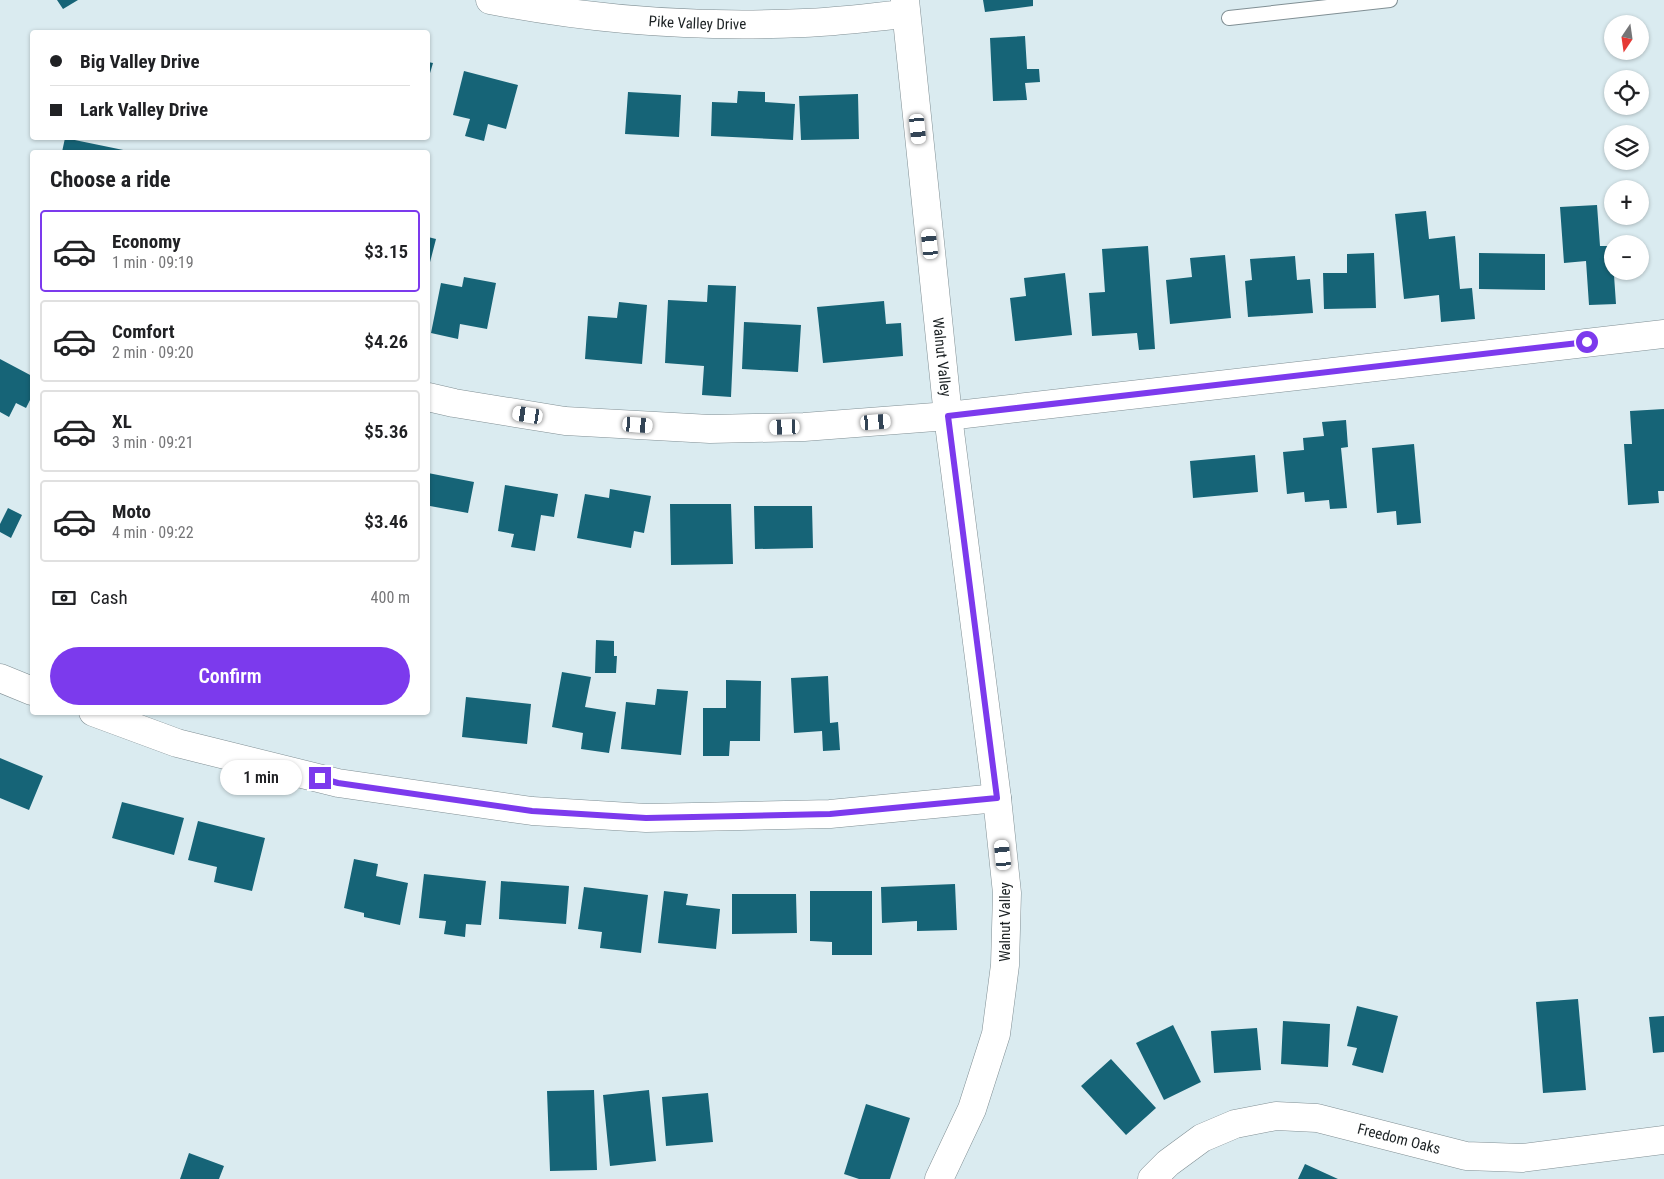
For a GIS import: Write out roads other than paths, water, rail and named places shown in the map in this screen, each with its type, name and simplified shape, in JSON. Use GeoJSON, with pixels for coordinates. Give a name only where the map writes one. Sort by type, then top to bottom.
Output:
{"type":"FeatureCollection","features":[{"type":"Feature","properties":{"kind":"street","name":"Pike Valley Drive"},"geometry":{"type":"LineString","coordinates":[[490,0],[548,11],[676,24],[804,23],[906,7]]}},
{"type":"Feature","properties":{"kind":"street","name":"Walnut Valley"},"geometry":{"type":"LineString","coordinates":[[906,7],[948,416],[997,798],[1007,893],[1005,964],[996,1034],[972,1109],[939,1179]]}},
{"type":"Feature","properties":{"kind":"street"},"geometry":{"type":"LineString","coordinates":[[430,397],[566,421],[710,429],[804,427],[948,416],[1664,334]]}},
{"type":"Feature","properties":{"kind":"street"},"geometry":{"type":"LineString","coordinates":[[0,678],[30,690]]}},
{"type":"Feature","properties":{"kind":"street"},"geometry":{"type":"LineString","coordinates":[[101,715],[177,743],[338,783],[532,811],[646,818],[830,814],[997,798]]}},
{"type":"Feature","properties":{"kind":"street","name":"Freedom Oaks"},"geometry":{"type":"LineString","coordinates":[[1152,1179],[1168,1162],[1202,1138],[1235,1124],[1276,1116],[1317,1118],[1466,1156],[1522,1158],[1664,1140]]}},
{"type":"Feature","properties":{"kind":"lane"},"geometry":{"type":"LineString","coordinates":[[1229,18],[1383,0]]}}]}
